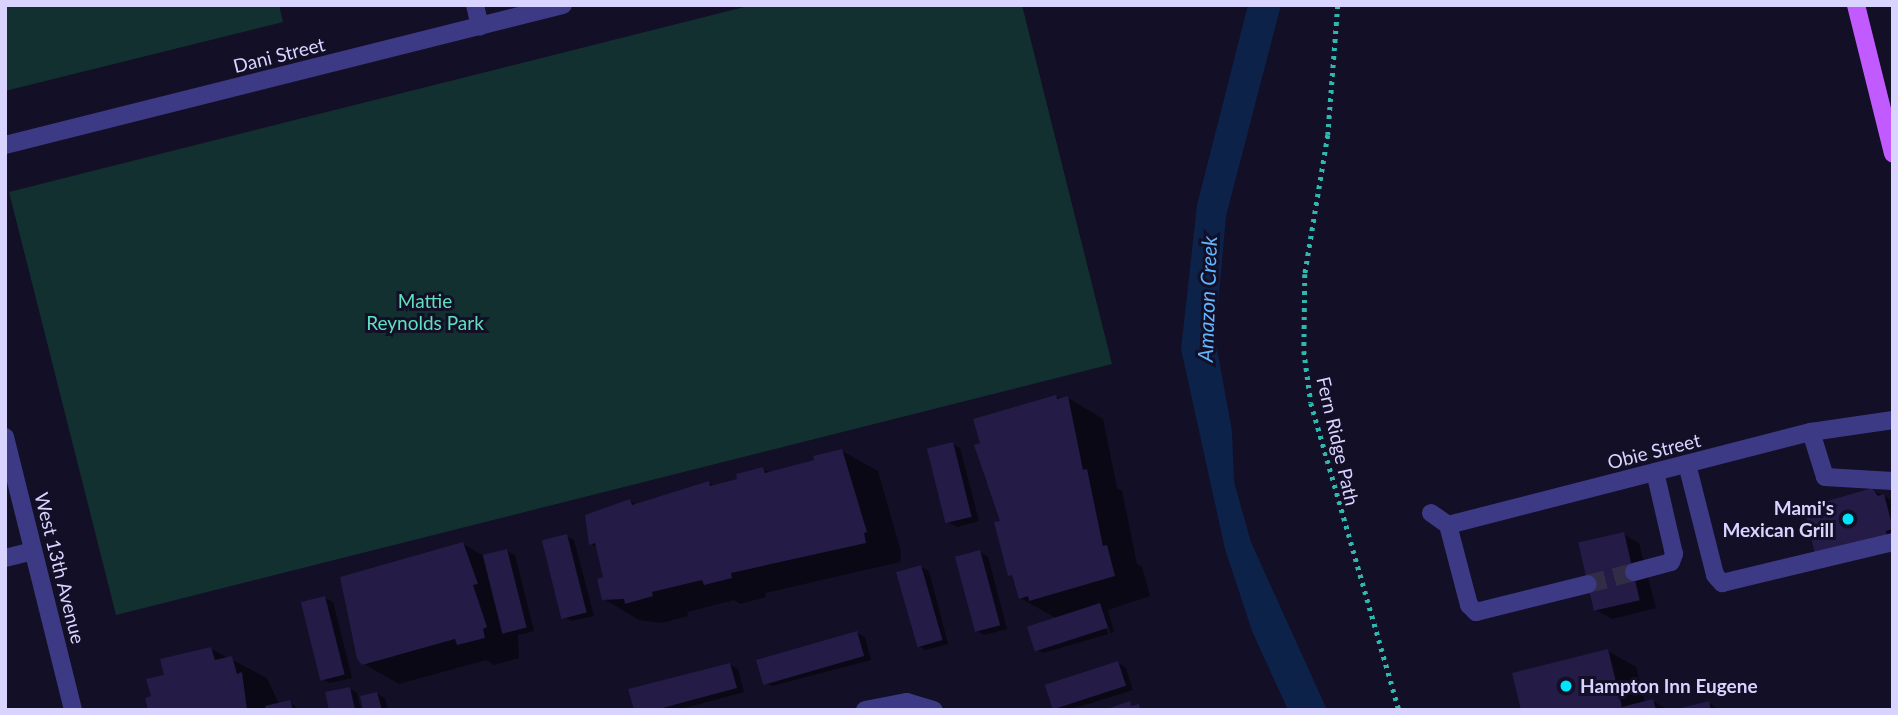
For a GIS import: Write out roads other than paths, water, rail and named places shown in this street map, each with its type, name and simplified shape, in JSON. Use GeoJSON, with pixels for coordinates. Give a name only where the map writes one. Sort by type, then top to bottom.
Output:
{"type":"FeatureCollection","features":[{"type":"Feature","properties":{"kind":"main road"},"geometry":{"type":"LineString","coordinates":[[1856,5],[1893,153]]}},
{"type":"Feature","properties":{"kind":"street"},"geometry":{"type":"LineString","coordinates":[[475,5],[480,26]]}},
{"type":"Feature","properties":{"kind":"street","name":"Dani Street"},"geometry":{"type":"LineString","coordinates":[[5,145],[563,5]]}},
{"type":"Feature","properties":{"kind":"street","name":"Obie Street"},"geometry":{"type":"LineString","coordinates":[[1448,525],[1811,432],[1893,421]]}},
{"type":"Feature","properties":{"kind":"street"},"geometry":{"type":"LineString","coordinates":[[1811,432],[1825,477],[1893,481]]}},
{"type":"Feature","properties":{"kind":"street","name":"West 13th Avenue"},"geometry":{"type":"LineString","coordinates":[[5,437],[73,710]]}},
{"type":"Feature","properties":{"kind":"street"},"geometry":{"type":"LineString","coordinates":[[1687,464],[1715,575],[1722,583],[1893,542]]}},
{"type":"Feature","properties":{"kind":"street"},"geometry":{"type":"LineString","coordinates":[[1634,572],[1671,562],[1674,554],[1655,472]]}},
{"type":"Feature","properties":{"kind":"street"},"geometry":{"type":"LineString","coordinates":[[1431,513],[1448,525],[1468,605],[1476,612],[1588,584]]}},
{"type":"Feature","properties":{"kind":"street"},"geometry":{"type":"LineString","coordinates":[[5,558],[33,551]]}},
{"type":"Feature","properties":{"kind":"street"},"geometry":{"type":"LineString","coordinates":[[864,710],[907,702],[934,710]]}},
{"type":"Feature","properties":{"kind":"water","name":"Amazon Creek"},"geometry":{"type":"Polygon","coordinates":[[[1248,5],[1281,5],[1226,216],[1215,338],[1232,431],[1234,482],[1251,542],[1327,710],[1288,710],[1252,631],[1225,549],[1181,349],[1197,205],[1248,5]]]}},
{"type":"Feature","properties":{"kind":"tunnel"},"geometry":{"type":"LineString","coordinates":[[1588,584],[1634,572]]}},
{"type":"Feature","properties":{"kind":"place","name":"Mami's Mexican Grill"},"geometry":{"type":"Point","coordinates":[1848,519]}},
{"type":"Feature","properties":{"kind":"place","name":"Hampton Inn Eugene"},"geometry":{"type":"Point","coordinates":[1566,686]}},
{"type":"Feature","properties":{"kind":"park label","name":"Mattie Reynolds Park"},"geometry":{"type":"Point","coordinates":[425,312]}}]}
